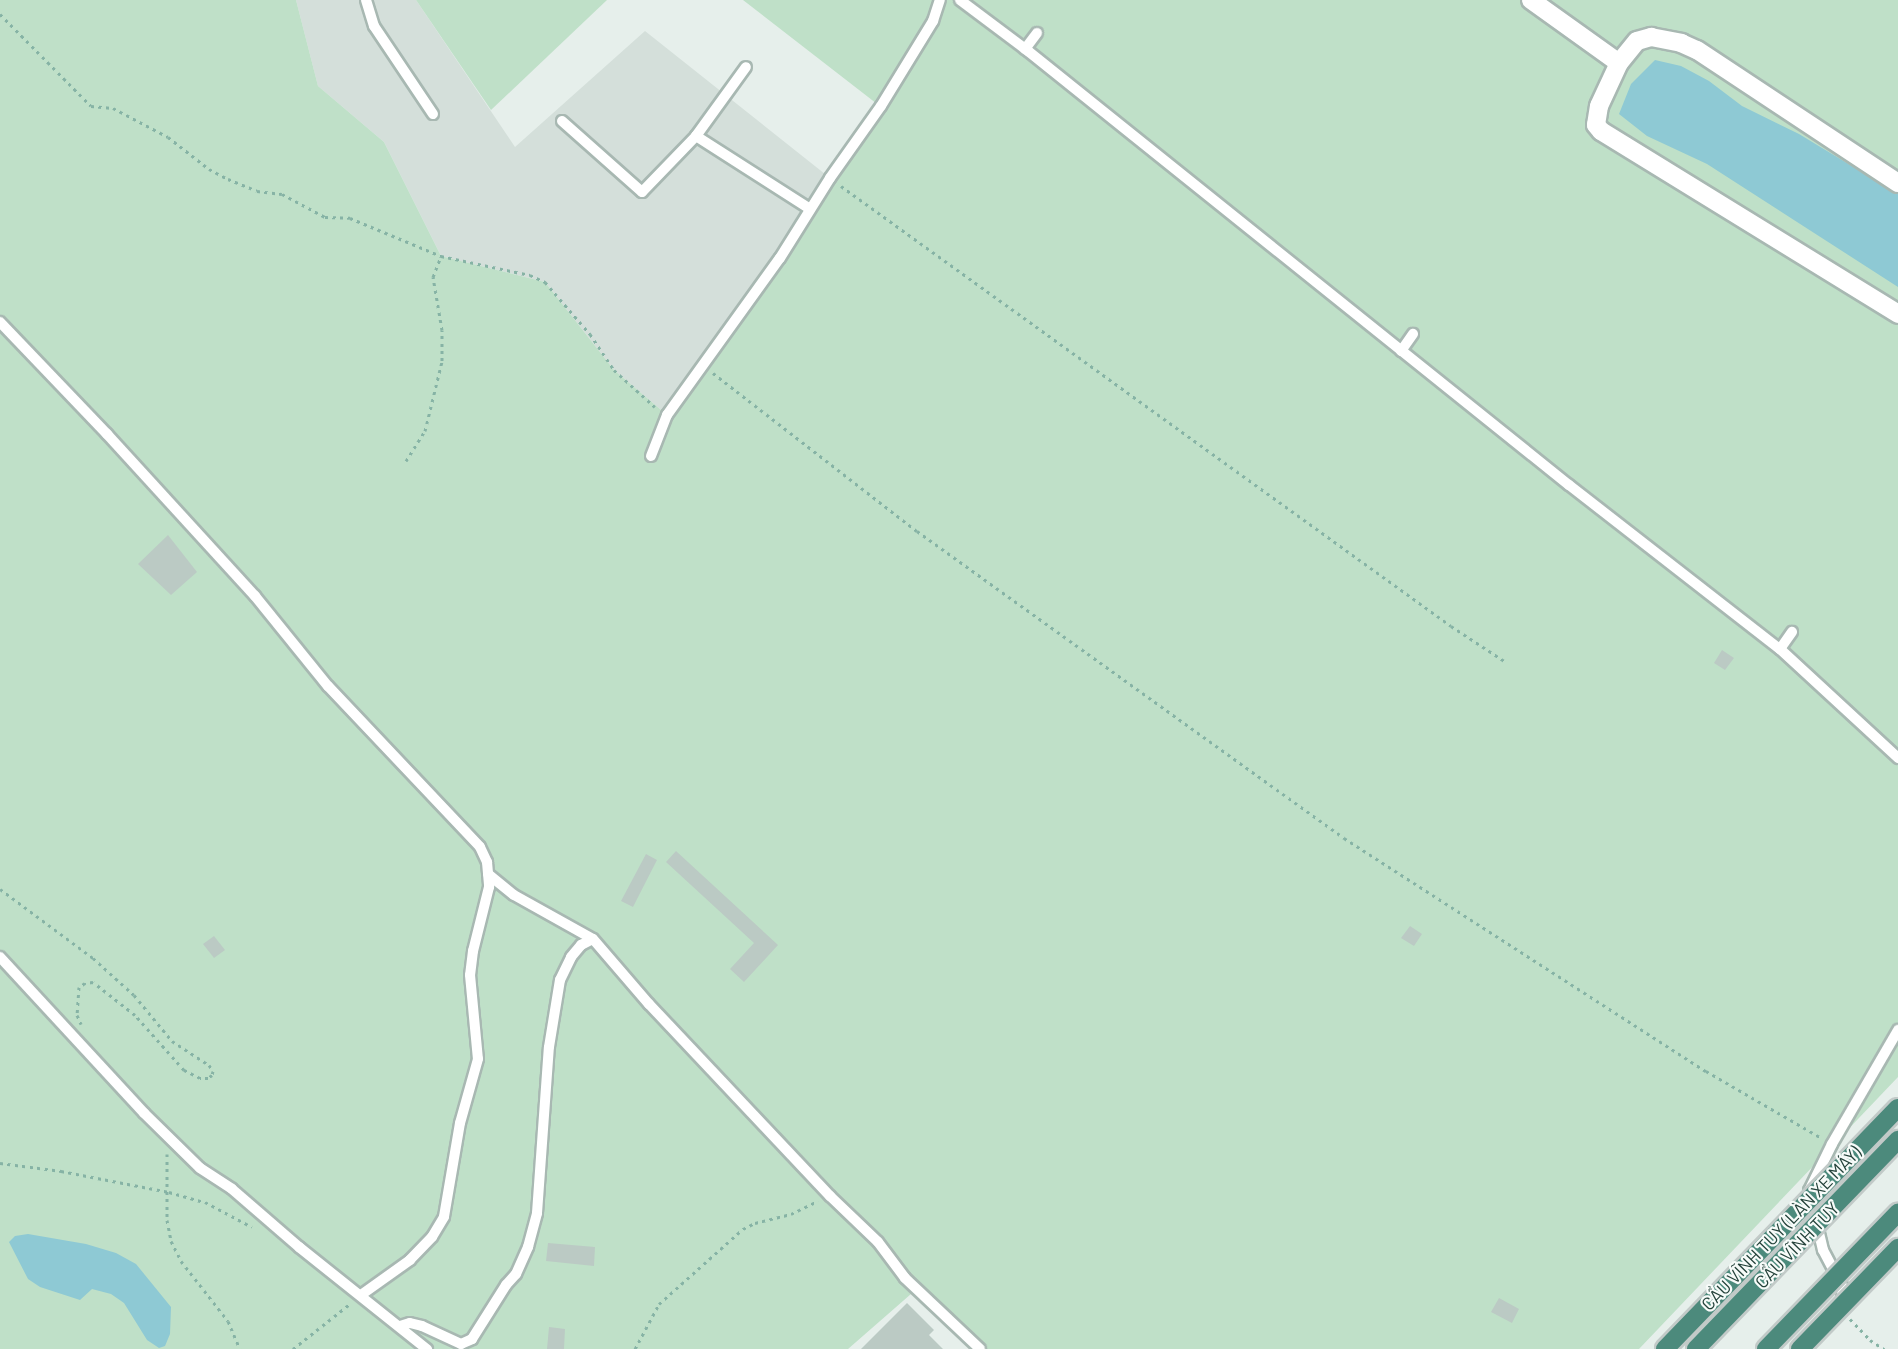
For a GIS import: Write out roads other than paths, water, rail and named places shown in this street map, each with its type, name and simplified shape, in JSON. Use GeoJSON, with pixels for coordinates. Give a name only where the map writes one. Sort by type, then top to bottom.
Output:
{"type":"FeatureCollection","features":[{"type":"Feature","properties":{"kind":"highway","name":"CẦU VĨNH TUY (LÀN XE MÁY)"},"geometry":{"type":"LineString","coordinates":[[1665,1349],[1898,1108]]}},
{"type":"Feature","properties":{"kind":"highway","name":"CẦU VĨNH TUY"},"geometry":{"type":"LineString","coordinates":[[1696,1349],[1898,1140]]}},
{"type":"Feature","properties":{"kind":"highway"},"geometry":{"type":"LineString","coordinates":[[1766,1349],[1898,1213]]}},
{"type":"Feature","properties":{"kind":"highway"},"geometry":{"type":"LineString","coordinates":[[1800,1349],[1898,1248]]}},
{"type":"Feature","properties":{"kind":"street"},"geometry":{"type":"LineString","coordinates":[[1531,0],[1619,63]]}},
{"type":"Feature","properties":{"kind":"street"},"geometry":{"type":"LineString","coordinates":[[1898,183],[1697,50],[1681,43],[1651,37],[1641,39],[1619,63],[1599,106],[1596,125],[1600,131],[1898,314]]}},
{"type":"Feature","properties":{"kind":"lane"},"geometry":{"type":"LineString","coordinates":[[366,0],[374,26],[433,114]]}},
{"type":"Feature","properties":{"kind":"lane"},"geometry":{"type":"LineString","coordinates":[[651,456],[667,415],[704,366],[886,97],[933,21],[940,0]]}},
{"type":"Feature","properties":{"kind":"lane"},"geometry":{"type":"LineString","coordinates":[[960,0],[1025,49],[1401,351],[1780,649],[1898,758]]}},
{"type":"Feature","properties":{"kind":"lane"},"geometry":{"type":"LineString","coordinates":[[1025,49],[1037,33]]}},
{"type":"Feature","properties":{"kind":"lane"},"geometry":{"type":"LineString","coordinates":[[562,121],[642,192],[696,136],[746,67]]}},
{"type":"Feature","properties":{"kind":"lane"},"geometry":{"type":"LineString","coordinates":[[696,136],[810,209]]}},
{"type":"Feature","properties":{"kind":"lane"},"geometry":{"type":"LineString","coordinates":[[0,322],[107,434],[255,596],[328,686],[480,847],[487,862],[489,887],[473,951],[470,975],[478,1059],[460,1123],[444,1217],[432,1237],[410,1260],[361,1294]]}},
{"type":"Feature","properties":{"kind":"lane"},"geometry":{"type":"LineString","coordinates":[[1401,351],[1413,334]]}},
{"type":"Feature","properties":{"kind":"lane"},"geometry":{"type":"LineString","coordinates":[[1780,649],[1792,632]]}},
{"type":"Feature","properties":{"kind":"lane"},"geometry":{"type":"LineString","coordinates":[[488,874],[514,895],[593,939],[650,1004],[830,1196],[878,1242],[905,1278],[980,1349]]}},
{"type":"Feature","properties":{"kind":"lane"},"geometry":{"type":"LineString","coordinates":[[400,1326],[410,1323],[422,1326],[461,1344],[472,1340],[506,1285],[516,1274],[528,1247],[537,1214],[542,1118],[554,1010],[560,980],[571,957],[581,945],[593,939]]}},
{"type":"Feature","properties":{"kind":"lane"},"geometry":{"type":"LineString","coordinates":[[0,957],[165,1134],[200,1168],[232,1189],[299,1247],[361,1294],[427,1349]]}},
{"type":"Feature","properties":{"kind":"lane"},"geometry":{"type":"LineString","coordinates":[[1844,1311],[1842,1286],[1823,1250],[1809,1191],[1832,1144],[1898,1030]]}},
{"type":"Feature","properties":{"kind":"lane"},"geometry":{"type":"LineString","coordinates":[[1807,1349],[1898,1255]]}},
{"type":"Feature","properties":{"kind":"water"},"geometry":{"type":"Polygon","coordinates":[[[1655,60],[1681,66],[1709,81],[1742,106],[1799,134],[1898,194],[1898,287],[1707,164],[1647,136],[1619,114],[1631,84],[1655,60]]]}},
{"type":"Feature","properties":{"kind":"water"},"geometry":{"type":"Polygon","coordinates":[[[28,1234],[86,1244],[116,1253],[136,1264],[171,1307],[170,1334],[165,1346],[159,1348],[147,1340],[124,1303],[111,1294],[92,1289],[80,1300],[40,1287],[28,1279],[9,1242],[15,1236],[28,1234]]]}}]}
